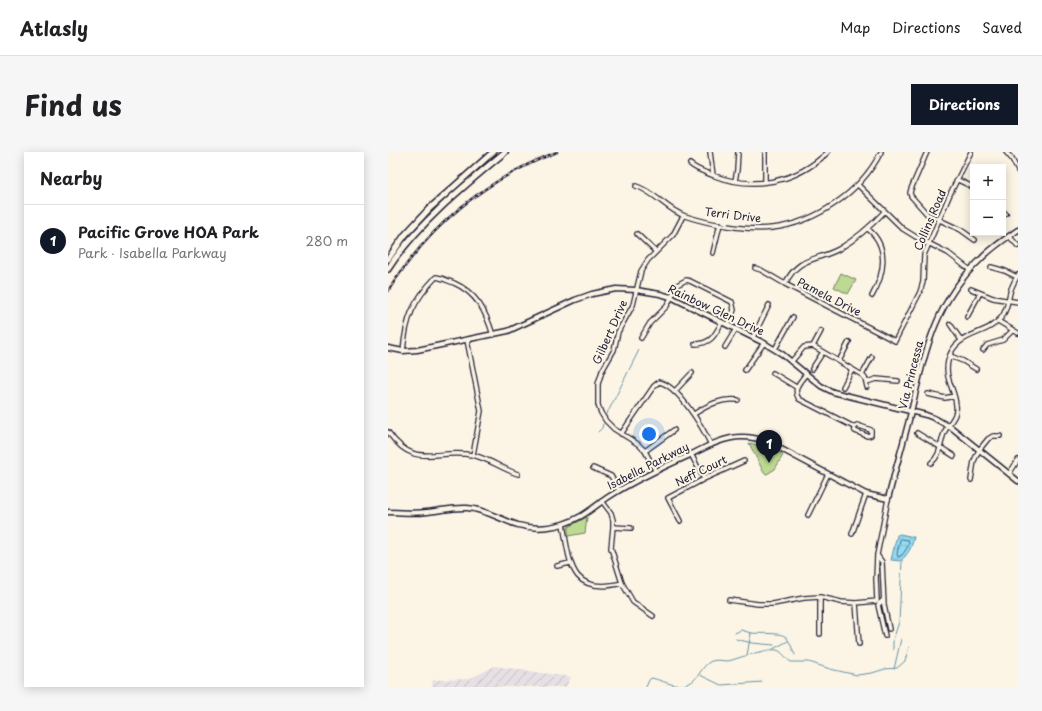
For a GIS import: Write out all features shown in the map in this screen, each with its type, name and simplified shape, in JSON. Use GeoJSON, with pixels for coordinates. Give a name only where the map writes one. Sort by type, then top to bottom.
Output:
{"type":"FeatureCollection","features":[{"type":"Feature","properties":{"kind":"main road"},"geometry":{"type":"LineString","coordinates":[[388,258],[405,235],[428,209],[493,152]]}},
{"type":"Feature","properties":{"kind":"main road"},"geometry":{"type":"LineString","coordinates":[[388,270],[411,239],[434,214],[499,154],[505,152]]}},
{"type":"Feature","properties":{"kind":"street"},"geometry":{"type":"LineString","coordinates":[[710,152],[713,175]]}},
{"type":"Feature","properties":{"kind":"street"},"geometry":{"type":"LineString","coordinates":[[735,181],[738,152]]}},
{"type":"Feature","properties":{"kind":"street"},"geometry":{"type":"LineString","coordinates":[[765,152],[765,182]]}},
{"type":"Feature","properties":{"kind":"street"},"geometry":{"type":"LineString","coordinates":[[690,164],[694,168],[713,175],[735,181],[756,184],[781,180],[797,174],[818,161],[828,152]]}},
{"type":"Feature","properties":{"kind":"street","name":"Terri Drive"},"geometry":{"type":"LineString","coordinates":[[636,186],[651,193],[668,207],[684,216],[720,224],[758,229],[774,228],[800,221],[832,205],[858,185],[873,166],[881,152]]}},
{"type":"Feature","properties":{"kind":"street"},"geometry":{"type":"LineString","coordinates":[[927,152],[910,193],[911,196],[927,214],[961,230],[975,240]]}},
{"type":"Feature","properties":{"kind":"street","name":"Collins Road"},"geometry":{"type":"LineString","coordinates":[[895,341],[920,292],[923,282],[922,263],[924,255],[971,152]]}},
{"type":"Feature","properties":{"kind":"street"},"geometry":{"type":"LineString","coordinates":[[1006,152],[1012,159],[1018,171]]}},
{"type":"Feature","properties":{"kind":"street"},"geometry":{"type":"LineString","coordinates":[[958,180],[970,186]]}},
{"type":"Feature","properties":{"kind":"street"},"geometry":{"type":"LineString","coordinates":[[858,185],[903,229],[948,253],[970,270]]}},
{"type":"Feature","properties":{"kind":"street"},"geometry":{"type":"LineString","coordinates":[[784,284],[790,274],[801,263],[823,256],[840,248],[868,229],[884,212]]}},
{"type":"Feature","properties":{"kind":"street","name":"Gilbert Drive"},"geometry":{"type":"LineString","coordinates":[[655,470],[645,451],[638,444],[621,434],[606,421],[598,405],[598,384],[602,371],[614,350],[620,327],[633,305],[641,271],[648,260],[673,235],[684,216]]}},
{"type":"Feature","properties":{"kind":"street"},"geometry":{"type":"LineString","coordinates":[[713,253],[720,224]]}},
{"type":"Feature","properties":{"kind":"street"},"geometry":{"type":"LineString","coordinates":[[868,229],[874,234],[881,248],[883,265],[879,284],[872,296]]}},
{"type":"Feature","properties":{"kind":"street","name":"Via Princessa"},"geometry":{"type":"LineString","coordinates":[[856,603],[877,601],[877,555],[888,499],[933,329],[952,292],[970,270],[990,250],[1018,230]]}},
{"type":"Feature","properties":{"kind":"street"},"geometry":{"type":"LineString","coordinates":[[637,234],[656,252]]}},
{"type":"Feature","properties":{"kind":"street"},"geometry":{"type":"LineString","coordinates":[[1009,236],[1018,246]]}},
{"type":"Feature","properties":{"kind":"street"},"geometry":{"type":"LineString","coordinates":[[931,463],[936,460],[944,434],[956,410],[954,396],[948,379],[947,367],[950,356],[954,348],[961,340],[992,326],[998,321],[1005,312],[1011,289],[1017,276],[991,267]]}},
{"type":"Feature","properties":{"kind":"street","name":"Pamela Drive"},"geometry":{"type":"LineString","coordinates":[[755,268],[762,270],[784,284],[895,341]]}},
{"type":"Feature","properties":{"kind":"street"},"geometry":{"type":"LineString","coordinates":[[403,351],[406,327],[411,310],[417,300],[436,277],[457,284],[474,296],[484,309],[493,335]]}},
{"type":"Feature","properties":{"kind":"street"},"geometry":{"type":"LineString","coordinates":[[641,338],[650,323],[667,306],[677,285],[681,281],[686,280],[690,280],[732,302],[734,310],[728,325]]}},
{"type":"Feature","properties":{"kind":"street","name":"Rainbow Glen Drive"},"geometry":{"type":"LineString","coordinates":[[388,348],[403,351],[417,350],[493,335],[523,325],[592,294],[616,289],[636,290],[660,294],[671,297],[775,349],[821,386],[837,394],[934,418],[949,426],[1018,481]]}},
{"type":"Feature","properties":{"kind":"street"},"geometry":{"type":"LineString","coordinates":[[971,289],[980,294],[993,298],[1018,302]]}},
{"type":"Feature","properties":{"kind":"street"},"geometry":{"type":"LineString","coordinates":[[967,317],[980,294]]}},
{"type":"Feature","properties":{"kind":"street"},"geometry":{"type":"LineString","coordinates":[[753,337],[769,305]]}},
{"type":"Feature","properties":{"kind":"street"},"geometry":{"type":"LineString","coordinates":[[775,349],[793,317]]}},
{"type":"Feature","properties":{"kind":"street"},"geometry":{"type":"LineString","coordinates":[[998,321],[1018,334]]}},
{"type":"Feature","properties":{"kind":"street"},"geometry":{"type":"LineString","coordinates":[[695,344],[706,342],[712,338],[722,322]]}},
{"type":"Feature","properties":{"kind":"street"},"geometry":{"type":"LineString","coordinates":[[950,324],[961,340]]}},
{"type":"Feature","properties":{"kind":"street"},"geometry":{"type":"LineString","coordinates":[[725,347],[736,329]]}},
{"type":"Feature","properties":{"kind":"street"},"geometry":{"type":"LineString","coordinates":[[983,350],[987,345],[1003,340],[1013,330]]}},
{"type":"Feature","properties":{"kind":"street"},"geometry":{"type":"LineString","coordinates":[[813,346],[821,331]]}},
{"type":"Feature","properties":{"kind":"street"},"geometry":{"type":"LineString","coordinates":[[466,340],[481,411],[473,455]]}},
{"type":"Feature","properties":{"kind":"street"},"geometry":{"type":"LineString","coordinates":[[839,361],[849,342]]}},
{"type":"Feature","properties":{"kind":"street"},"geometry":{"type":"LineString","coordinates":[[745,370],[764,343]]}},
{"type":"Feature","properties":{"kind":"street"},"geometry":{"type":"LineString","coordinates":[[791,362],[804,347],[813,346],[862,375],[867,382],[867,387]]}},
{"type":"Feature","properties":{"kind":"street"},"geometry":{"type":"LineString","coordinates":[[812,369],[823,352]]}},
{"type":"Feature","properties":{"kind":"street"},"geometry":{"type":"LineString","coordinates":[[950,356],[976,369]]}},
{"type":"Feature","properties":{"kind":"street"},"geometry":{"type":"LineString","coordinates":[[862,375],[872,358]]}},
{"type":"Feature","properties":{"kind":"street"},"geometry":{"type":"LineString","coordinates":[[843,387],[852,369]]}},
{"type":"Feature","properties":{"kind":"street"},"geometry":{"type":"LineString","coordinates":[[674,392],[692,373]]}},
{"type":"Feature","properties":{"kind":"street"},"geometry":{"type":"LineString","coordinates":[[773,373],[796,387]]}},
{"type":"Feature","properties":{"kind":"street"},"geometry":{"type":"LineString","coordinates":[[806,374],[796,387],[796,395],[804,402],[854,427],[855,431],[867,436],[872,434],[870,429],[857,425],[854,427]]}},
{"type":"Feature","properties":{"kind":"street"},"geometry":{"type":"LineString","coordinates":[[867,382],[876,379],[898,381]]}},
{"type":"Feature","properties":{"kind":"street"},"geometry":{"type":"LineString","coordinates":[[621,434],[656,383],[661,382],[674,392],[694,414],[711,445]]}},
{"type":"Feature","properties":{"kind":"street"},"geometry":{"type":"LineString","coordinates":[[928,394],[944,398],[954,396]]}},
{"type":"Feature","properties":{"kind":"street"},"geometry":{"type":"LineString","coordinates":[[694,414],[704,407],[716,402],[729,399],[738,400]]}},
{"type":"Feature","properties":{"kind":"street"},"geometry":{"type":"LineString","coordinates":[[645,451],[674,430]]}},
{"type":"Feature","properties":{"kind":"street"},"geometry":{"type":"LineString","coordinates":[[388,432],[396,443],[404,450],[423,457],[459,454],[473,455],[518,474]]}},
{"type":"Feature","properties":{"kind":"street"},"geometry":{"type":"LineString","coordinates":[[917,433],[954,456]]}},
{"type":"Feature","properties":{"kind":"street"},"geometry":{"type":"LineString","coordinates":[[970,480],[974,461],[979,450],[988,439],[993,436],[1000,436]]}},
{"type":"Feature","properties":{"kind":"street","name":"Isabella Parkway"},"geometry":{"type":"LineString","coordinates":[[388,512],[416,513],[466,508],[476,509],[528,528],[563,524],[583,515],[619,490],[655,470],[711,445],[740,437],[760,439],[777,446],[866,494],[888,499]]}},
{"type":"Feature","properties":{"kind":"street"},"geometry":{"type":"LineString","coordinates":[[691,454],[704,479]]}},
{"type":"Feature","properties":{"kind":"street"},"geometry":{"type":"LineString","coordinates":[[1009,474],[1018,460]]}},
{"type":"Feature","properties":{"kind":"street","name":"Neff Court"},"geometry":{"type":"LineString","coordinates":[[680,521],[668,498],[704,479],[744,461]]}},
{"type":"Feature","properties":{"kind":"street"},"geometry":{"type":"LineString","coordinates":[[593,468],[611,476],[619,490]]}},
{"type":"Feature","properties":{"kind":"street"},"geometry":{"type":"LineString","coordinates":[[808,515],[828,474]]}},
{"type":"Feature","properties":{"kind":"street"},"geometry":{"type":"LineString","coordinates":[[852,534],[866,494]]}},
{"type":"Feature","properties":{"kind":"street"},"geometry":{"type":"LineString","coordinates":[[602,501],[611,513],[613,528],[612,548],[622,583],[633,602],[653,616]]}},
{"type":"Feature","properties":{"kind":"street"},"geometry":{"type":"LineString","coordinates":[[563,524],[570,563],[578,577],[598,587],[622,583]]}},
{"type":"Feature","properties":{"kind":"street"},"geometry":{"type":"LineString","coordinates":[[613,528],[631,528]]}},
{"type":"Feature","properties":{"kind":"street","name":"Via Princessa"},"geometry":{"type":"LineString","coordinates":[[877,555],[883,565],[883,600],[889,630]]}},
{"type":"Feature","properties":{"kind":"street"},"geometry":{"type":"LineString","coordinates":[[557,566],[570,563]]}},
{"type":"Feature","properties":{"kind":"street"},"geometry":{"type":"LineString","coordinates":[[820,597],[820,634]]}},
{"type":"Feature","properties":{"kind":"street"},"geometry":{"type":"LineString","coordinates":[[729,600],[758,604],[773,604],[804,598],[820,597],[841,602],[856,603],[858,644]]}},
{"type":"Feature","properties":{"kind":"street","name":"Via Princessa"},"geometry":{"type":"LineString","coordinates":[[883,600],[878,606],[885,636]]}},
{"type":"Feature","properties":{"kind":"shaded area"},"geometry":{"type":"Polygon","coordinates":[[[495,666],[571,677],[566,687],[432,687],[433,680],[469,679],[495,666]]]}},
{"type":"Feature","properties":{"kind":"green space"},"geometry":{"type":"Polygon","coordinates":[[[841,273],[856,280],[848,294],[834,287],[841,273]]]}},
{"type":"Feature","properties":{"kind":"green space"},"geometry":{"type":"Polygon","coordinates":[[[749,443],[767,448],[783,455],[775,469],[767,474],[764,473],[749,443]]]}},
{"type":"Feature","properties":{"kind":"green space"},"geometry":{"type":"Polygon","coordinates":[[[587,517],[585,533],[568,536],[568,527],[587,517]]]}},
{"type":"Feature","properties":{"kind":"water"},"geometry":{"type":"Polygon","coordinates":[[[900,534],[914,537],[912,544],[903,559],[900,561],[891,560],[897,535],[900,534]]]}},
{"type":"Feature","properties":{"kind":"waterway"},"geometry":{"type":"LineString","coordinates":[[609,410],[639,350]]}},
{"type":"Feature","properties":{"kind":"waterway"},"geometry":{"type":"LineString","coordinates":[[607,416],[608,411]]}},
{"type":"Feature","properties":{"kind":"waterway"},"geometry":{"type":"LineString","coordinates":[[598,432],[602,428],[603,424]]}},
{"type":"Feature","properties":{"kind":"waterway"},"geometry":{"type":"LineString","coordinates":[[893,650],[893,640],[899,622],[902,560]]}},
{"type":"Feature","properties":{"kind":"waterway"},"geometry":{"type":"LineString","coordinates":[[735,633],[741,630],[751,633]]}},
{"type":"Feature","properties":{"kind":"waterway"},"geometry":{"type":"LineString","coordinates":[[747,655],[751,633],[783,635],[789,641],[795,655]]}},
{"type":"Feature","properties":{"kind":"waterway"},"geometry":{"type":"LineString","coordinates":[[736,639],[752,643],[774,645]]}},
{"type":"Feature","properties":{"kind":"waterway"},"geometry":{"type":"LineString","coordinates":[[894,669],[901,639]]}},
{"type":"Feature","properties":{"kind":"waterway"},"geometry":{"type":"LineString","coordinates":[[773,649],[788,641]]}},
{"type":"Feature","properties":{"kind":"waterway"},"geometry":{"type":"LineString","coordinates":[[646,687],[651,678],[672,684],[684,685],[698,676],[705,666],[711,661],[729,661],[768,650],[779,651],[791,662],[809,662],[830,669],[857,675],[872,673],[885,669],[897,668],[905,661],[909,647]]}},
{"type":"Feature","properties":{"kind":"waterway"},"geometry":{"type":"LineString","coordinates":[[700,675],[721,685],[762,682]]}},
{"type":"Feature","properties":{"kind":"railway"},"geometry":{"type":"LineString","coordinates":[[388,291],[404,267],[422,245],[461,207],[506,176],[557,152]]}},
{"type":"Feature","properties":{"kind":"place","name":"Pacific Grove HOA Park"},"geometry":{"type":"Point","coordinates":[769,463]}}]}
